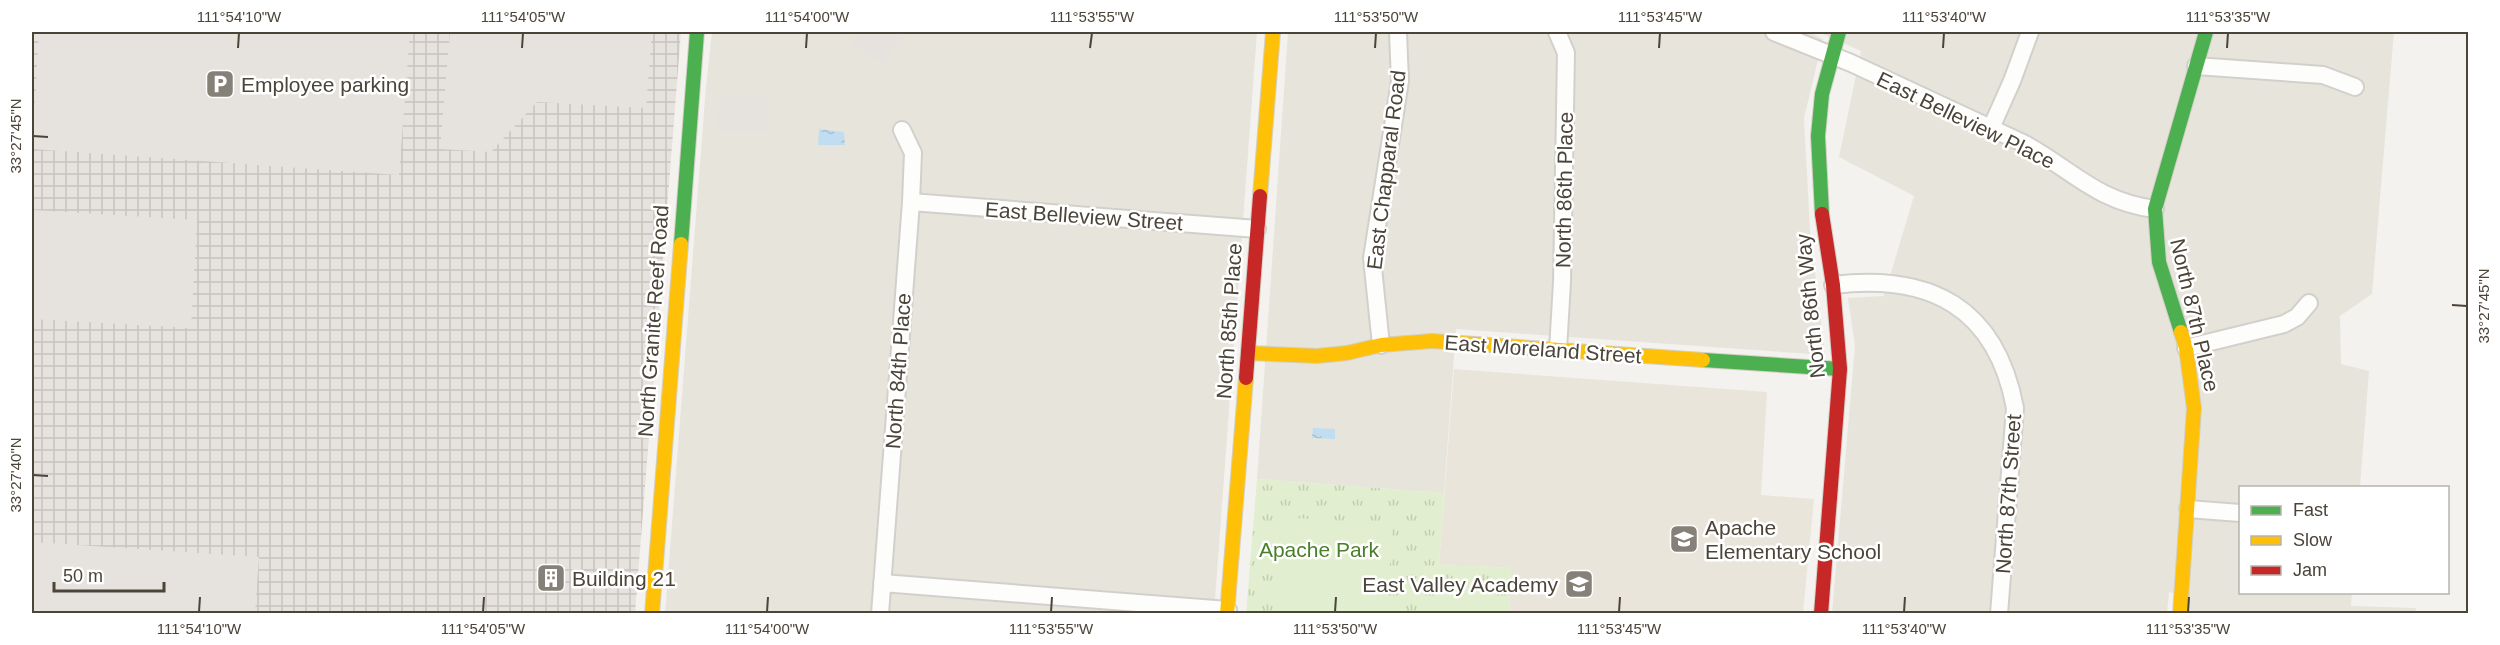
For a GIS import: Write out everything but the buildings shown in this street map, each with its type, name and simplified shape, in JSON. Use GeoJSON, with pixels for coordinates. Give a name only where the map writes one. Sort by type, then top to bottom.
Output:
{"type":"FeatureCollection","features":[{"type":"Feature","properties":{"kind":"street","name":"North Granite Reef Road"},"geometry":{"type":"LineString","coordinates":[[651,614],[697,32]]}},
{"type":"Feature","properties":{"kind":"street","name":"North 85th Place"},"geometry":{"type":"LineString","coordinates":[[1227,612],[1273,32]]}},
{"type":"Feature","properties":{"kind":"street","name":"East Chapparal Road"},"geometry":{"type":"LineString","coordinates":[[1381,345],[1372,258],[1400,81],[1398,32]]}},
{"type":"Feature","properties":{"kind":"street","name":"North 86th Place"},"geometry":{"type":"LineString","coordinates":[[1557,32],[1566,53],[1562,282],[1558,350]]}},
{"type":"Feature","properties":{"kind":"street","name":"East Belleview Place"},"geometry":{"type":"LineString","coordinates":[[1774,32],[1833,55],[1991,128],[2046,156],[2091,188],[2111,199],[2156,209]]}},
{"type":"Feature","properties":{"kind":"street","name":"North 86th Way"},"geometry":{"type":"LineString","coordinates":[[1821,614],[1840,369],[1833,285],[1821,208],[1818,136],[1822,94],[1839,32]]}},
{"type":"Feature","properties":{"kind":"street"},"geometry":{"type":"LineString","coordinates":[[1991,128],[2030,32]]}},
{"type":"Feature","properties":{"kind":"street","name":"North 87th Place"},"geometry":{"type":"LineString","coordinates":[[2180,614],[2194,408],[2186,348],[2159,262],[2156,244],[2156,209],[2206,32]]}},
{"type":"Feature","properties":{"kind":"street"},"geometry":{"type":"LineString","coordinates":[[2196,66],[2323,75],[2355,87]]}},
{"type":"Feature","properties":{"kind":"street","name":"North 84th Place"},"geometry":{"type":"LineString","coordinates":[[880,614],[911,202],[912,153],[902,130]]}},
{"type":"Feature","properties":{"kind":"street","name":"East Belleview Street"},"geometry":{"type":"LineString","coordinates":[[911,202],[1257,229]]}},
{"type":"Feature","properties":{"kind":"street","name":"North 87th Street"},"geometry":{"type":"LineString","coordinates":[[1833,285],[1878,281],[1903,284],[1931,292],[1960,309],[1976,323],[1995,346],[2011,386],[2015,408],[1999,614]]}},
{"type":"Feature","properties":{"kind":"street"},"geometry":{"type":"LineString","coordinates":[[2186,348],[2284,324],[2297,316],[2309,303]]}},
{"type":"Feature","properties":{"kind":"street","name":"East Moreland Street"},"geometry":{"type":"LineString","coordinates":[[1248,352],[1317,356],[1347,353],[1381,345],[1432,341],[1840,369]]}},
{"type":"Feature","properties":{"kind":"street"},"geometry":{"type":"LineString","coordinates":[[2188,509],[2239,513]]}},
{"type":"Feature","properties":{"kind":"street"},"geometry":{"type":"LineString","coordinates":[[882,584],[1227,612]]}},
{"type":"Feature","properties":{"kind":"shaded area"},"geometry":{"type":"Polygon","coordinates":[[[32,32],[681,32],[635,613],[32,613],[32,32]]]}},
{"type":"Feature","properties":{"kind":"shaded area","name":"Employee parking"},"geometry":{"type":"Polygon","coordinates":[[[39,32],[227,34],[227,32],[410,32],[399,175],[32,149],[39,32]]]}},
{"type":"Feature","properties":{"kind":"shaded area","name":"Employee parking"},"geometry":{"type":"Polygon","coordinates":[[[450,32],[652,32],[646,108],[537,102],[491,152],[440,149],[450,32]]]}},
{"type":"Feature","properties":{"kind":"shaded area"},"geometry":{"type":"Polygon","coordinates":[[[712,32],[1257,32],[1214,613],[665,614],[712,32]]]}},
{"type":"Feature","properties":{"kind":"shaded area"},"geometry":{"type":"Polygon","coordinates":[[[859,32],[905,32],[884,67],[851,44],[859,32]]]}},
{"type":"Feature","properties":{"kind":"shaded area"},"geometry":{"type":"Polygon","coordinates":[[[1288,32],[1809,32],[1823,39],[1804,118],[1810,230],[1825,355],[1456,329],[1444,493],[1257,479],[1288,32]]]}},
{"type":"Feature","properties":{"kind":"shaded area"},"geometry":{"type":"Polygon","coordinates":[[[1818,32],[2394,32],[2372,294],[2340,316],[2341,364],[2369,371],[2360,486],[2239,486],[2239,594],[2352,594],[2351,606],[2416,608],[2415,613],[2180,613],[2181,595],[2169,592],[2167,613],[1832,613],[1855,346],[1848,298],[1884,296],[1914,196],[1839,157],[1861,51],[1818,32]]]}},
{"type":"Feature","properties":{"kind":"shaded area"},"geometry":{"type":"Polygon","coordinates":[[[720,95],[769,98],[767,134],[717,131],[720,95]]]}},
{"type":"Feature","properties":{"kind":"shaded area"},"geometry":{"type":"Polygon","coordinates":[[[32,210],[197,220],[191,328],[32,319],[32,210]]]}},
{"type":"Feature","properties":{"kind":"shaded area"},"geometry":{"type":"Polygon","coordinates":[[[1454,369],[1767,392],[1761,495],[1814,499],[1803,613],[1509,613],[1511,568],[1439,564],[1454,369]]]}},
{"type":"Feature","properties":{"kind":"shaded area"},"geometry":{"type":"Polygon","coordinates":[[[32,542],[259,557],[255,613],[32,613],[32,542]]]}},
{"type":"Feature","properties":{"kind":"green space","name":"Apache Park"},"geometry":{"type":"Polygon","coordinates":[[[1257,479],[1444,493],[1439,564],[1511,568],[1509,613],[1246,614],[1257,479]]]}},
{"type":"Feature","properties":{"kind":"green space"},"geometry":{"type":"Polygon","coordinates":[[[1281,517],[1393,524],[1386,613],[1274,613],[1281,517]]]}},
{"type":"Feature","properties":{"kind":"green space"},"geometry":{"type":"Polygon","coordinates":[[[1438,580],[1494,585],[1492,613],[1435,613],[1438,580]]]}},
{"type":"Feature","properties":{"kind":"water"},"geometry":{"type":"Polygon","coordinates":[[[819,129],[844,132],[845,145],[818,145],[819,129]]]}},
{"type":"Feature","properties":{"kind":"water"},"geometry":{"type":"Polygon","coordinates":[[[1313,428],[1335,429],[1335,439],[1312,438],[1313,428]]]}},
{"type":"Feature","properties":{"kind":"traffic: fast"},"geometry":{"type":"LineString","coordinates":[[681,244],[697,32]]}},
{"type":"Feature","properties":{"kind":"traffic: fast"},"geometry":{"type":"LineString","coordinates":[[1822,214],[1818,136],[1822,94],[1839,32]]}},
{"type":"Feature","properties":{"kind":"traffic: fast"},"geometry":{"type":"LineString","coordinates":[[2181,332],[2159,262],[2155,209],[2206,32]]}},
{"type":"Feature","properties":{"kind":"traffic: fast"},"geometry":{"type":"LineString","coordinates":[[1703,360],[1840,369]]}},
{"type":"Feature","properties":{"kind":"traffic: slow"},"geometry":{"type":"LineString","coordinates":[[1260,196],[1273,32]]}},
{"type":"Feature","properties":{"kind":"traffic: slow"},"geometry":{"type":"LineString","coordinates":[[652,614],[681,244]]}},
{"type":"Feature","properties":{"kind":"traffic: slow"},"geometry":{"type":"LineString","coordinates":[[2180,614],[2194,408],[2186,348],[2181,332]]}},
{"type":"Feature","properties":{"kind":"traffic: slow"},"geometry":{"type":"LineString","coordinates":[[1248,353],[1317,356],[1347,353],[1381,345],[1432,341],[1703,360]]}},
{"type":"Feature","properties":{"kind":"traffic: slow"},"geometry":{"type":"LineString","coordinates":[[1227,614],[1246,378]]}},
{"type":"Feature","properties":{"kind":"traffic: jam"},"geometry":{"type":"LineString","coordinates":[[1246,378],[1260,196]]}},
{"type":"Feature","properties":{"kind":"traffic: jam"},"geometry":{"type":"LineString","coordinates":[[1821,614],[1840,369],[1833,285],[1822,214]]}},
{"type":"Feature","properties":{"kind":"place","name":"Employee parking"},"geometry":{"type":"Point","coordinates":[220,84]}},
{"type":"Feature","properties":{"kind":"place","name":"Apache Elementary School"},"geometry":{"type":"Point","coordinates":[1684,539]}},
{"type":"Feature","properties":{"kind":"place","name":"Building 21"},"geometry":{"type":"Point","coordinates":[551,578]}},
{"type":"Feature","properties":{"kind":"place","name":"East Valley Academy"},"geometry":{"type":"Point","coordinates":[1579,584]}}]}
